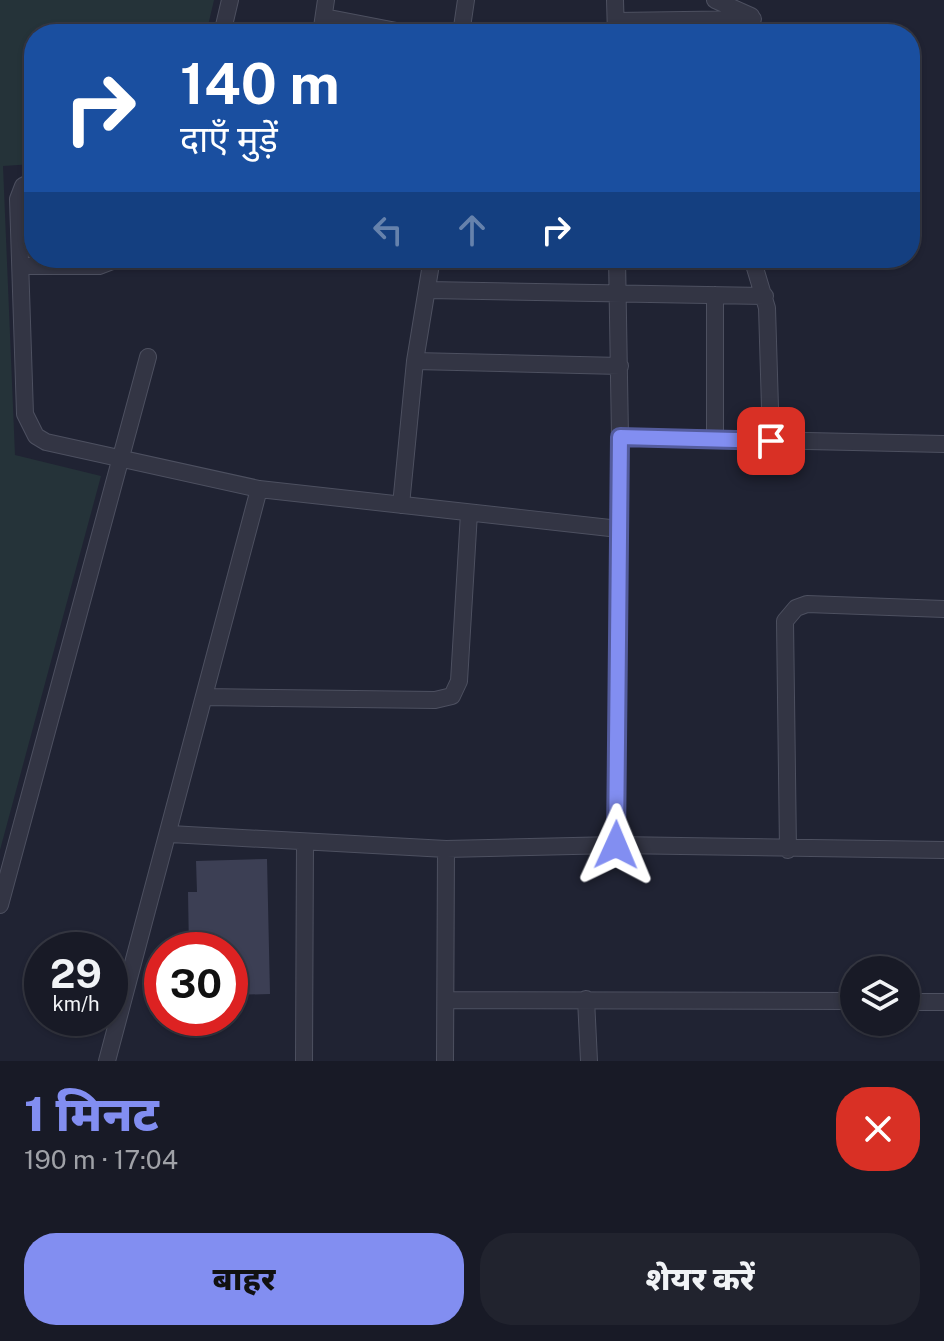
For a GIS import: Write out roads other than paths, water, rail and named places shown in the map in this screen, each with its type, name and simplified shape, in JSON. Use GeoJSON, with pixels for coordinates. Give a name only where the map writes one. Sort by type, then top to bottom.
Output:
{"type":"FeatureCollection","features":[{"type":"Feature","properties":{"kind":"street"},"geometry":{"type":"LineString","coordinates":[[224,24],[230,0]]}},
{"type":"Feature","properties":{"kind":"street"},"geometry":{"type":"LineString","coordinates":[[462,24],[466,0]]}},
{"type":"Feature","properties":{"kind":"street"},"geometry":{"type":"LineString","coordinates":[[615,0],[616,24]]}},
{"type":"Feature","properties":{"kind":"street"},"geometry":{"type":"LineString","coordinates":[[715,0],[745,12],[753,24]]}},
{"type":"Feature","properties":{"kind":"street"},"geometry":{"type":"LineString","coordinates":[[325,8],[368,24]]}},
{"type":"Feature","properties":{"kind":"street"},"geometry":{"type":"LineString","coordinates":[[24,185],[18,199],[25,414],[29,426],[46,442],[259,489],[619,529]]}},
{"type":"Feature","properties":{"kind":"street"},"geometry":{"type":"LineString","coordinates":[[401,505],[415,361],[431,268]]}},
{"type":"Feature","properties":{"kind":"street"},"geometry":{"type":"LineString","coordinates":[[616,845],[620,437],[618,268]]}},
{"type":"Feature","properties":{"kind":"street"},"geometry":{"type":"LineString","coordinates":[[755,268],[765,296],[771,441]]}},
{"type":"Feature","properties":{"kind":"street"},"geometry":{"type":"LineString","coordinates":[[428,290],[765,296]]}},
{"type":"Feature","properties":{"kind":"street"},"geometry":{"type":"LineString","coordinates":[[715,295],[715,440]]}},
{"type":"Feature","properties":{"kind":"street"},"geometry":{"type":"LineString","coordinates":[[0,905],[123,460],[148,357]]}},
{"type":"Feature","properties":{"kind":"street"},"geometry":{"type":"LineString","coordinates":[[415,361],[620,366]]}},
{"type":"Feature","properties":{"kind":"street"},"geometry":{"type":"LineString","coordinates":[[620,437],[944,444]]}},
{"type":"Feature","properties":{"kind":"street"},"geometry":{"type":"LineString","coordinates":[[107,1061],[170,834],[259,489]]}},
{"type":"Feature","properties":{"kind":"street"},"geometry":{"type":"LineString","coordinates":[[205,697],[435,700],[452,696],[459,681],[469,513]]}},
{"type":"Feature","properties":{"kind":"street"},"geometry":{"type":"LineString","coordinates":[[788,850],[785,621],[796,608],[807,604],[944,609]]}},
{"type":"Feature","properties":{"kind":"street"},"geometry":{"type":"LineString","coordinates":[[170,834],[446,849],[616,845],[944,850]]}},
{"type":"Feature","properties":{"kind":"street"},"geometry":{"type":"LineString","coordinates":[[304,1061],[305,843]]}},
{"type":"Feature","properties":{"kind":"street"},"geometry":{"type":"LineString","coordinates":[[445,1061],[446,849]]}},
{"type":"Feature","properties":{"kind":"street"},"geometry":{"type":"LineString","coordinates":[[586,999],[589,1061]]}},
{"type":"Feature","properties":{"kind":"street"},"geometry":{"type":"LineString","coordinates":[[446,1000],[840,1001]]}},
{"type":"Feature","properties":{"kind":"street"},"geometry":{"type":"LineString","coordinates":[[920,1002],[944,1002]]}}]}
